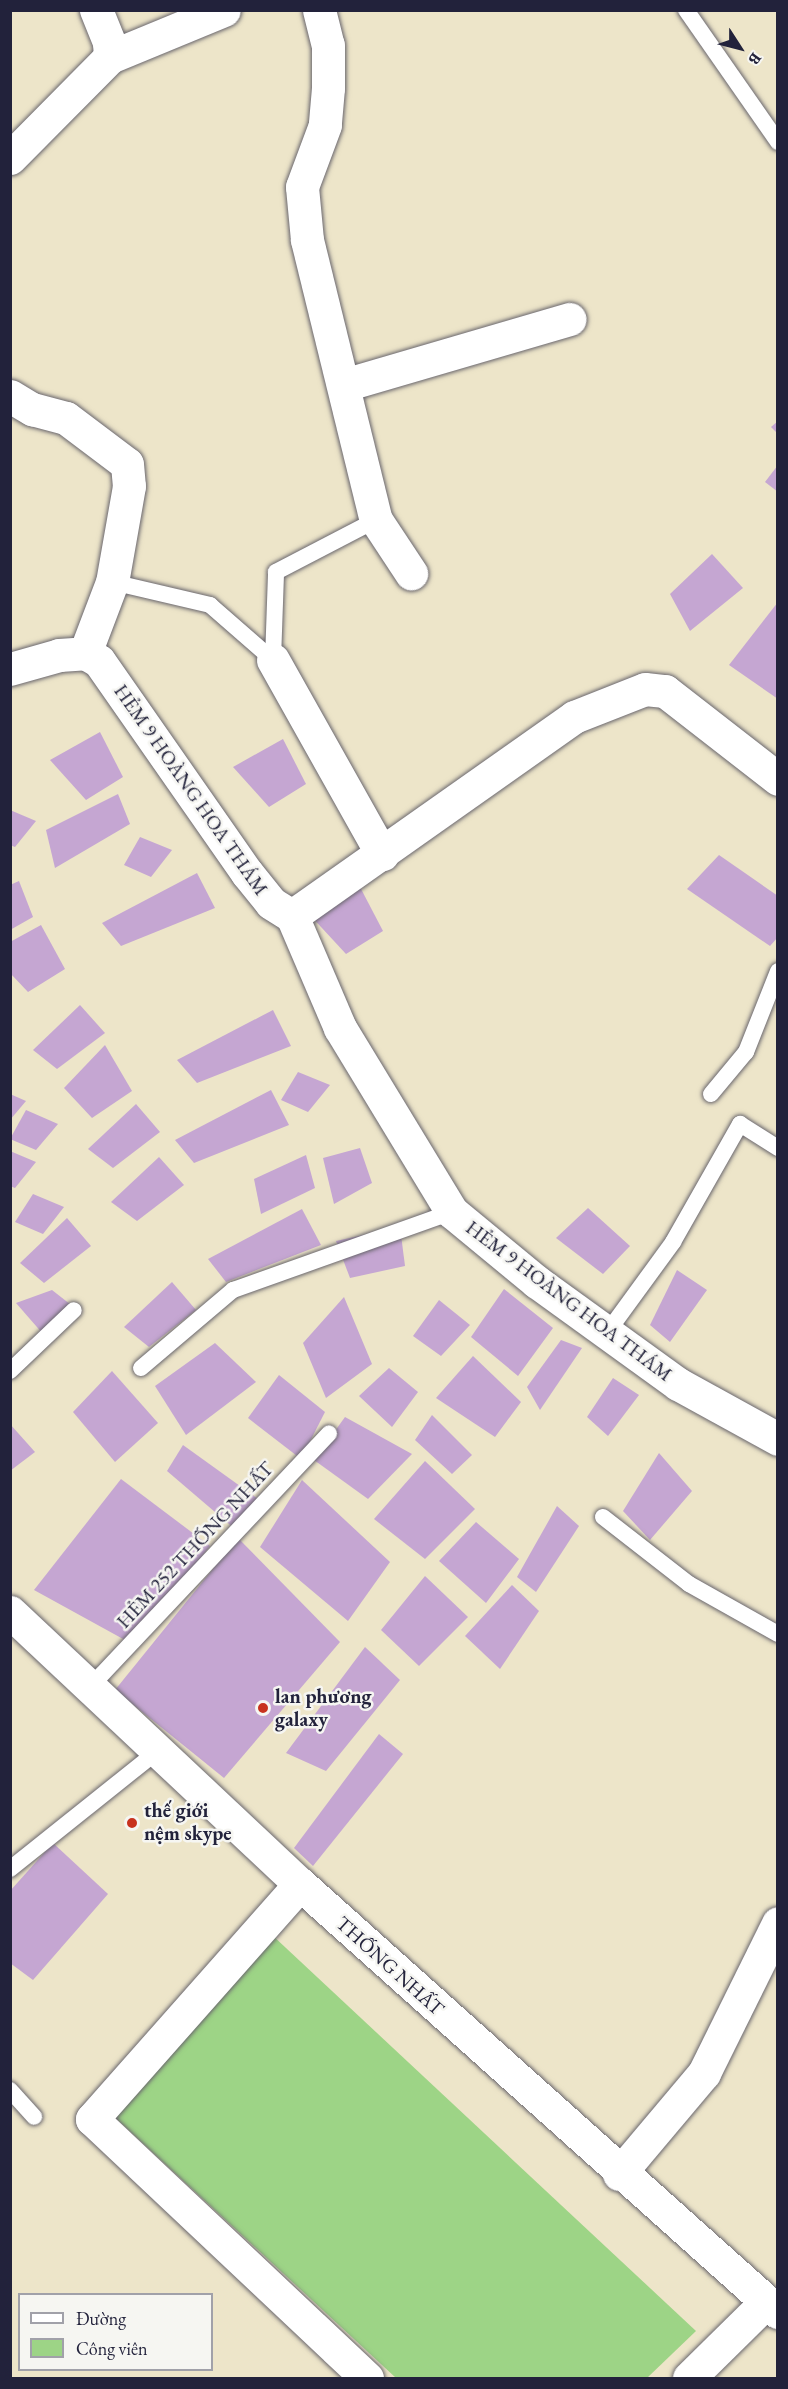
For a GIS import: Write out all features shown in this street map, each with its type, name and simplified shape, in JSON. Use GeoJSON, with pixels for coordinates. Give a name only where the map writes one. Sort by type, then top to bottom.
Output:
{"type":"FeatureCollection","features":[{"type":"Feature","properties":{"kind":"street"},"geometry":{"type":"LineString","coordinates":[[96,10],[109,42],[110,57]]}},
{"type":"Feature","properties":{"kind":"street"},"geometry":{"type":"LineString","coordinates":[[10,158],[110,57],[224,10]]}},
{"type":"Feature","properties":{"kind":"street"},"geometry":{"type":"LineString","coordinates":[[319,10],[328,45],[328,88],[325,125],[302,187],[308,240],[376,520],[411,573]]}},
{"type":"Feature","properties":{"kind":"street"},"geometry":{"type":"LineString","coordinates":[[344,385],[570,319]]}},
{"type":"Feature","properties":{"kind":"street"},"geometry":{"type":"LineString","coordinates":[[10,396],[32,409],[66,418],[127,464],[129,486],[112,582],[85,654],[59,655],[10,669]]}},
{"type":"Feature","properties":{"kind":"street","name":"HẺM 9 HOÀNG HOA THÁM"},"geometry":{"type":"LineString","coordinates":[[85,654],[99,661],[247,873],[271,903],[292,916],[340,1028],[452,1212],[606,1334],[678,1384],[777,1439]]}},
{"type":"Feature","properties":{"kind":"street"},"geometry":{"type":"LineString","coordinates":[[273,660],[382,855]]}},
{"type":"Feature","properties":{"kind":"street"},"geometry":{"type":"LineString","coordinates":[[292,916],[382,855],[574,717],[645,689],[665,691],[777,779]]}},
{"type":"Feature","properties":{"kind":"street","name":"THỐNG NHẤT"},"geometry":{"type":"LineString","coordinates":[[10,1612],[300,1884],[619,2174],[771,2307]]}},
{"type":"Feature","properties":{"kind":"street"},"geometry":{"type":"LineString","coordinates":[[300,1884],[92,2119],[355,2375]]}},
{"type":"Feature","properties":{"kind":"street"},"geometry":{"type":"LineString","coordinates":[[619,2174],[680,2106],[713,2059],[777,1923]]}},
{"type":"Feature","properties":{"kind":"street"},"geometry":{"type":"LineString","coordinates":[[689,2379],[771,2307]]}},
{"type":"Feature","properties":{"kind":"lane"},"geometry":{"type":"LineString","coordinates":[[686,10],[777,142]]}},
{"type":"Feature","properties":{"kind":"lane"},"geometry":{"type":"LineString","coordinates":[[273,660],[276,572],[376,520]]}},
{"type":"Feature","properties":{"kind":"lane"},"geometry":{"type":"LineString","coordinates":[[112,582],[210,605],[273,660]]}},
{"type":"Feature","properties":{"kind":"lane"},"geometry":{"type":"LineString","coordinates":[[711,1094],[746,1052],[777,971]]}},
{"type":"Feature","properties":{"kind":"lane"},"geometry":{"type":"LineString","coordinates":[[606,1334],[673,1242],[740,1124],[777,1148]]}},
{"type":"Feature","properties":{"kind":"lane"},"geometry":{"type":"LineString","coordinates":[[141,1368],[233,1290],[452,1212]]}},
{"type":"Feature","properties":{"kind":"lane"},"geometry":{"type":"LineString","coordinates":[[10,1371],[75,1310]]}},
{"type":"Feature","properties":{"kind":"lane","name":"HẺM 252 THỐNG NHẤT"},"geometry":{"type":"LineString","coordinates":[[91,1686],[329,1433]]}},
{"type":"Feature","properties":{"kind":"lane"},"geometry":{"type":"LineString","coordinates":[[603,1517],[689,1584],[777,1634]]}},
{"type":"Feature","properties":{"kind":"lane"},"geometry":{"type":"LineString","coordinates":[[10,1869],[159,1750]]}},
{"type":"Feature","properties":{"kind":"lane"},"geometry":{"type":"LineString","coordinates":[[10,2090],[34,2117]]}},
{"type":"Feature","properties":{"kind":"green space"},"geometry":{"type":"Polygon","coordinates":[[[271,1934],[696,2331],[647,2378],[396,2378],[108,2111],[271,1934]]]}},
{"type":"Feature","properties":{"kind":"building"},"geometry":{"type":"Polygon","coordinates":[[[778,421],[778,434],[771,427],[778,421]]]}},
{"type":"Feature","properties":{"kind":"building"},"geometry":{"type":"Polygon","coordinates":[[[778,465],[778,492],[765,482],[778,465]]]}},
{"type":"Feature","properties":{"kind":"building"},"geometry":{"type":"Polygon","coordinates":[[[712,554],[743,588],[690,631],[670,594],[712,554]]]}},
{"type":"Feature","properties":{"kind":"building"},"geometry":{"type":"Polygon","coordinates":[[[778,602],[778,699],[729,665],[778,602]]]}},
{"type":"Feature","properties":{"kind":"building"},"geometry":{"type":"Polygon","coordinates":[[[100,732],[123,777],[86,800],[50,760],[100,732]]]}},
{"type":"Feature","properties":{"kind":"building"},"geometry":{"type":"Polygon","coordinates":[[[283,739],[306,784],[269,807],[233,767],[283,739]]]}},
{"type":"Feature","properties":{"kind":"building"},"geometry":{"type":"Polygon","coordinates":[[[118,794],[130,824],[55,868],[46,830],[118,794]]]}},
{"type":"Feature","properties":{"kind":"building"},"geometry":{"type":"Polygon","coordinates":[[[10,810],[36,821],[15,847],[10,845],[10,810]]]}},
{"type":"Feature","properties":{"kind":"building"},"geometry":{"type":"Polygon","coordinates":[[[140,837],[172,850],[151,877],[124,865],[140,837]]]}},
{"type":"Feature","properties":{"kind":"building"},"geometry":{"type":"Polygon","coordinates":[[[719,855],[778,896],[778,937],[770,946],[687,889],[719,855]]]}},
{"type":"Feature","properties":{"kind":"building"},"geometry":{"type":"Polygon","coordinates":[[[197,873],[215,908],[121,946],[102,923],[197,873]]]}},
{"type":"Feature","properties":{"kind":"building"},"geometry":{"type":"Polygon","coordinates":[[[19,881],[33,917],[10,930],[10,885],[19,881]]]}},
{"type":"Feature","properties":{"kind":"building"},"geometry":{"type":"Polygon","coordinates":[[[360,887],[383,931],[346,954],[309,914],[360,887]]]}},
{"type":"Feature","properties":{"kind":"building"},"geometry":{"type":"Polygon","coordinates":[[[41,925],[65,969],[28,992],[10,973],[10,942],[41,925]]]}},
{"type":"Feature","properties":{"kind":"building"},"geometry":{"type":"Polygon","coordinates":[[[80,1005],[105,1033],[57,1069],[33,1050],[80,1005]]]}},
{"type":"Feature","properties":{"kind":"building"},"geometry":{"type":"Polygon","coordinates":[[[273,1010],[291,1046],[197,1083],[177,1060],[273,1010]]]}},
{"type":"Feature","properties":{"kind":"building"},"geometry":{"type":"Polygon","coordinates":[[[105,1045],[132,1091],[92,1118],[64,1088],[105,1045]]]}},
{"type":"Feature","properties":{"kind":"building"},"geometry":{"type":"Polygon","coordinates":[[[298,1072],[330,1085],[308,1112],[281,1100],[298,1072]]]}},
{"type":"Feature","properties":{"kind":"building"},"geometry":{"type":"Polygon","coordinates":[[[271,1090],[289,1125],[194,1163],[175,1140],[271,1090]]]}},
{"type":"Feature","properties":{"kind":"building"},"geometry":{"type":"Polygon","coordinates":[[[10,1094],[26,1101],[10,1120],[10,1094]]]}},
{"type":"Feature","properties":{"kind":"building"},"geometry":{"type":"Polygon","coordinates":[[[136,1104],[160,1132],[113,1168],[88,1149],[136,1104]]]}},
{"type":"Feature","properties":{"kind":"building"},"geometry":{"type":"Polygon","coordinates":[[[26,1110],[58,1124],[36,1150],[10,1139],[26,1110]]]}},
{"type":"Feature","properties":{"kind":"building"},"geometry":{"type":"Polygon","coordinates":[[[360,1148],[372,1183],[334,1204],[323,1158],[360,1148]]]}},
{"type":"Feature","properties":{"kind":"building"},"geometry":{"type":"Polygon","coordinates":[[[10,1151],[36,1162],[15,1188],[10,1186],[10,1151]]]}},
{"type":"Feature","properties":{"kind":"building"},"geometry":{"type":"Polygon","coordinates":[[[306,1155],[315,1188],[261,1214],[254,1179],[306,1155]]]}},
{"type":"Feature","properties":{"kind":"building"},"geometry":{"type":"Polygon","coordinates":[[[159,1157],[184,1185],[137,1221],[111,1202],[159,1157]]]}},
{"type":"Feature","properties":{"kind":"building"},"geometry":{"type":"Polygon","coordinates":[[[33,1194],[64,1207],[43,1234],[15,1222],[33,1194]]]}},
{"type":"Feature","properties":{"kind":"building"},"geometry":{"type":"Polygon","coordinates":[[[588,1208],[630,1246],[603,1274],[556,1238],[588,1208]]]}},
{"type":"Feature","properties":{"kind":"building"},"geometry":{"type":"Polygon","coordinates":[[[302,1209],[321,1245],[226,1282],[208,1259],[302,1209]]]}},
{"type":"Feature","properties":{"kind":"building"},"geometry":{"type":"Polygon","coordinates":[[[67,1218],[91,1246],[44,1283],[20,1263],[67,1218]]]}},
{"type":"Feature","properties":{"kind":"building"},"geometry":{"type":"Polygon","coordinates":[[[400,1227],[405,1266],[350,1278],[336,1241],[400,1227]]]}},
{"type":"Feature","properties":{"kind":"building"},"geometry":{"type":"Polygon","coordinates":[[[677,1270],[707,1290],[670,1342],[650,1325],[677,1270]]]}},
{"type":"Feature","properties":{"kind":"building"},"geometry":{"type":"Polygon","coordinates":[[[172,1282],[196,1310],[149,1347],[124,1327],[172,1282]]]}},
{"type":"Feature","properties":{"kind":"building"},"geometry":{"type":"Polygon","coordinates":[[[504,1289],[553,1328],[518,1376],[471,1337],[504,1289]]]}},
{"type":"Feature","properties":{"kind":"building"},"geometry":{"type":"Polygon","coordinates":[[[52,1290],[75,1308],[50,1342],[16,1303],[52,1290]]]}},
{"type":"Feature","properties":{"kind":"building"},"geometry":{"type":"Polygon","coordinates":[[[344,1297],[372,1364],[326,1398],[303,1343],[344,1297]]]}},
{"type":"Feature","properties":{"kind":"building"},"geometry":{"type":"Polygon","coordinates":[[[439,1300],[470,1325],[441,1356],[413,1336],[439,1300]]]}},
{"type":"Feature","properties":{"kind":"building"},"geometry":{"type":"Polygon","coordinates":[[[561,1340],[582,1348],[540,1410],[527,1387],[561,1340]]]}},
{"type":"Feature","properties":{"kind":"building"},"geometry":{"type":"Polygon","coordinates":[[[215,1343],[256,1382],[186,1435],[155,1386],[215,1343]]]}},
{"type":"Feature","properties":{"kind":"building"},"geometry":{"type":"Polygon","coordinates":[[[473,1356],[521,1402],[495,1437],[436,1398],[473,1356]]]}},
{"type":"Feature","properties":{"kind":"building"},"geometry":{"type":"Polygon","coordinates":[[[389,1368],[418,1392],[392,1427],[359,1396],[389,1368]]]}},
{"type":"Feature","properties":{"kind":"building"},"geometry":{"type":"Polygon","coordinates":[[[112,1371],[158,1423],[115,1462],[73,1412],[112,1371]]]}},
{"type":"Feature","properties":{"kind":"building"},"geometry":{"type":"Polygon","coordinates":[[[279,1375],[325,1412],[301,1459],[248,1418],[279,1375]]]}},
{"type":"Feature","properties":{"kind":"building"},"geometry":{"type":"Polygon","coordinates":[[[613,1378],[639,1395],[608,1436],[587,1417],[613,1378]]]}},
{"type":"Feature","properties":{"kind":"building"},"geometry":{"type":"Polygon","coordinates":[[[432,1415],[472,1455],[452,1474],[415,1440],[432,1415]]]}},
{"type":"Feature","properties":{"kind":"building"},"geometry":{"type":"Polygon","coordinates":[[[345,1417],[412,1454],[368,1499],[314,1460],[345,1417]]]}},
{"type":"Feature","properties":{"kind":"building"},"geometry":{"type":"Polygon","coordinates":[[[10,1424],[35,1452],[10,1471],[10,1424]]]}},
{"type":"Feature","properties":{"kind":"building"},"geometry":{"type":"Polygon","coordinates":[[[183,1445],[258,1499],[236,1530],[167,1471],[183,1445]]]}},
{"type":"Feature","properties":{"kind":"building"},"geometry":{"type":"Polygon","coordinates":[[[659,1453],[692,1491],[650,1540],[623,1511],[659,1453]]]}},
{"type":"Feature","properties":{"kind":"building"},"geometry":{"type":"Polygon","coordinates":[[[425,1461],[475,1509],[425,1559],[374,1519],[425,1461]]]}},
{"type":"Feature","properties":{"kind":"building"},"geometry":{"type":"Polygon","coordinates":[[[121,1479],[210,1546],[134,1645],[34,1590],[121,1479]]]}},
{"type":"Feature","properties":{"kind":"building"},"geometry":{"type":"Polygon","coordinates":[[[302,1480],[390,1562],[348,1621],[260,1547],[302,1480]]]}},
{"type":"Feature","properties":{"kind":"building"},"geometry":{"type":"Polygon","coordinates":[[[557,1506],[579,1526],[536,1592],[517,1577],[557,1506]]]}},
{"type":"Feature","properties":{"kind":"building"},"geometry":{"type":"Polygon","coordinates":[[[476,1522],[519,1559],[486,1603],[439,1561],[476,1522]]]}},
{"type":"Feature","properties":{"kind":"building"},"geometry":{"type":"Polygon","coordinates":[[[238,1538],[340,1642],[224,1778],[115,1690],[238,1538]]]}},
{"type":"Feature","properties":{"kind":"building"},"geometry":{"type":"Polygon","coordinates":[[[425,1576],[468,1617],[419,1666],[381,1630],[425,1576]]]}},
{"type":"Feature","properties":{"kind":"building"},"geometry":{"type":"Polygon","coordinates":[[[512,1585],[539,1611],[500,1669],[465,1636],[512,1585]]]}},
{"type":"Feature","properties":{"kind":"building"},"geometry":{"type":"Polygon","coordinates":[[[365,1647],[400,1680],[326,1771],[286,1753],[365,1647]]]}},
{"type":"Feature","properties":{"kind":"building"},"geometry":{"type":"Polygon","coordinates":[[[379,1734],[403,1754],[313,1866],[294,1848],[379,1734]]]}},
{"type":"Feature","properties":{"kind":"building"},"geometry":{"type":"Polygon","coordinates":[[[53,1843],[108,1894],[33,1980],[10,1963],[10,1891],[53,1843]]]}},
{"type":"Feature","properties":{"kind":"place","name":"lan phương galaxy"},"geometry":{"type":"Point","coordinates":[263,1708]}},
{"type":"Feature","properties":{"kind":"place","name":"thế giới nệm skype"},"geometry":{"type":"Point","coordinates":[132,1823]}}]}
